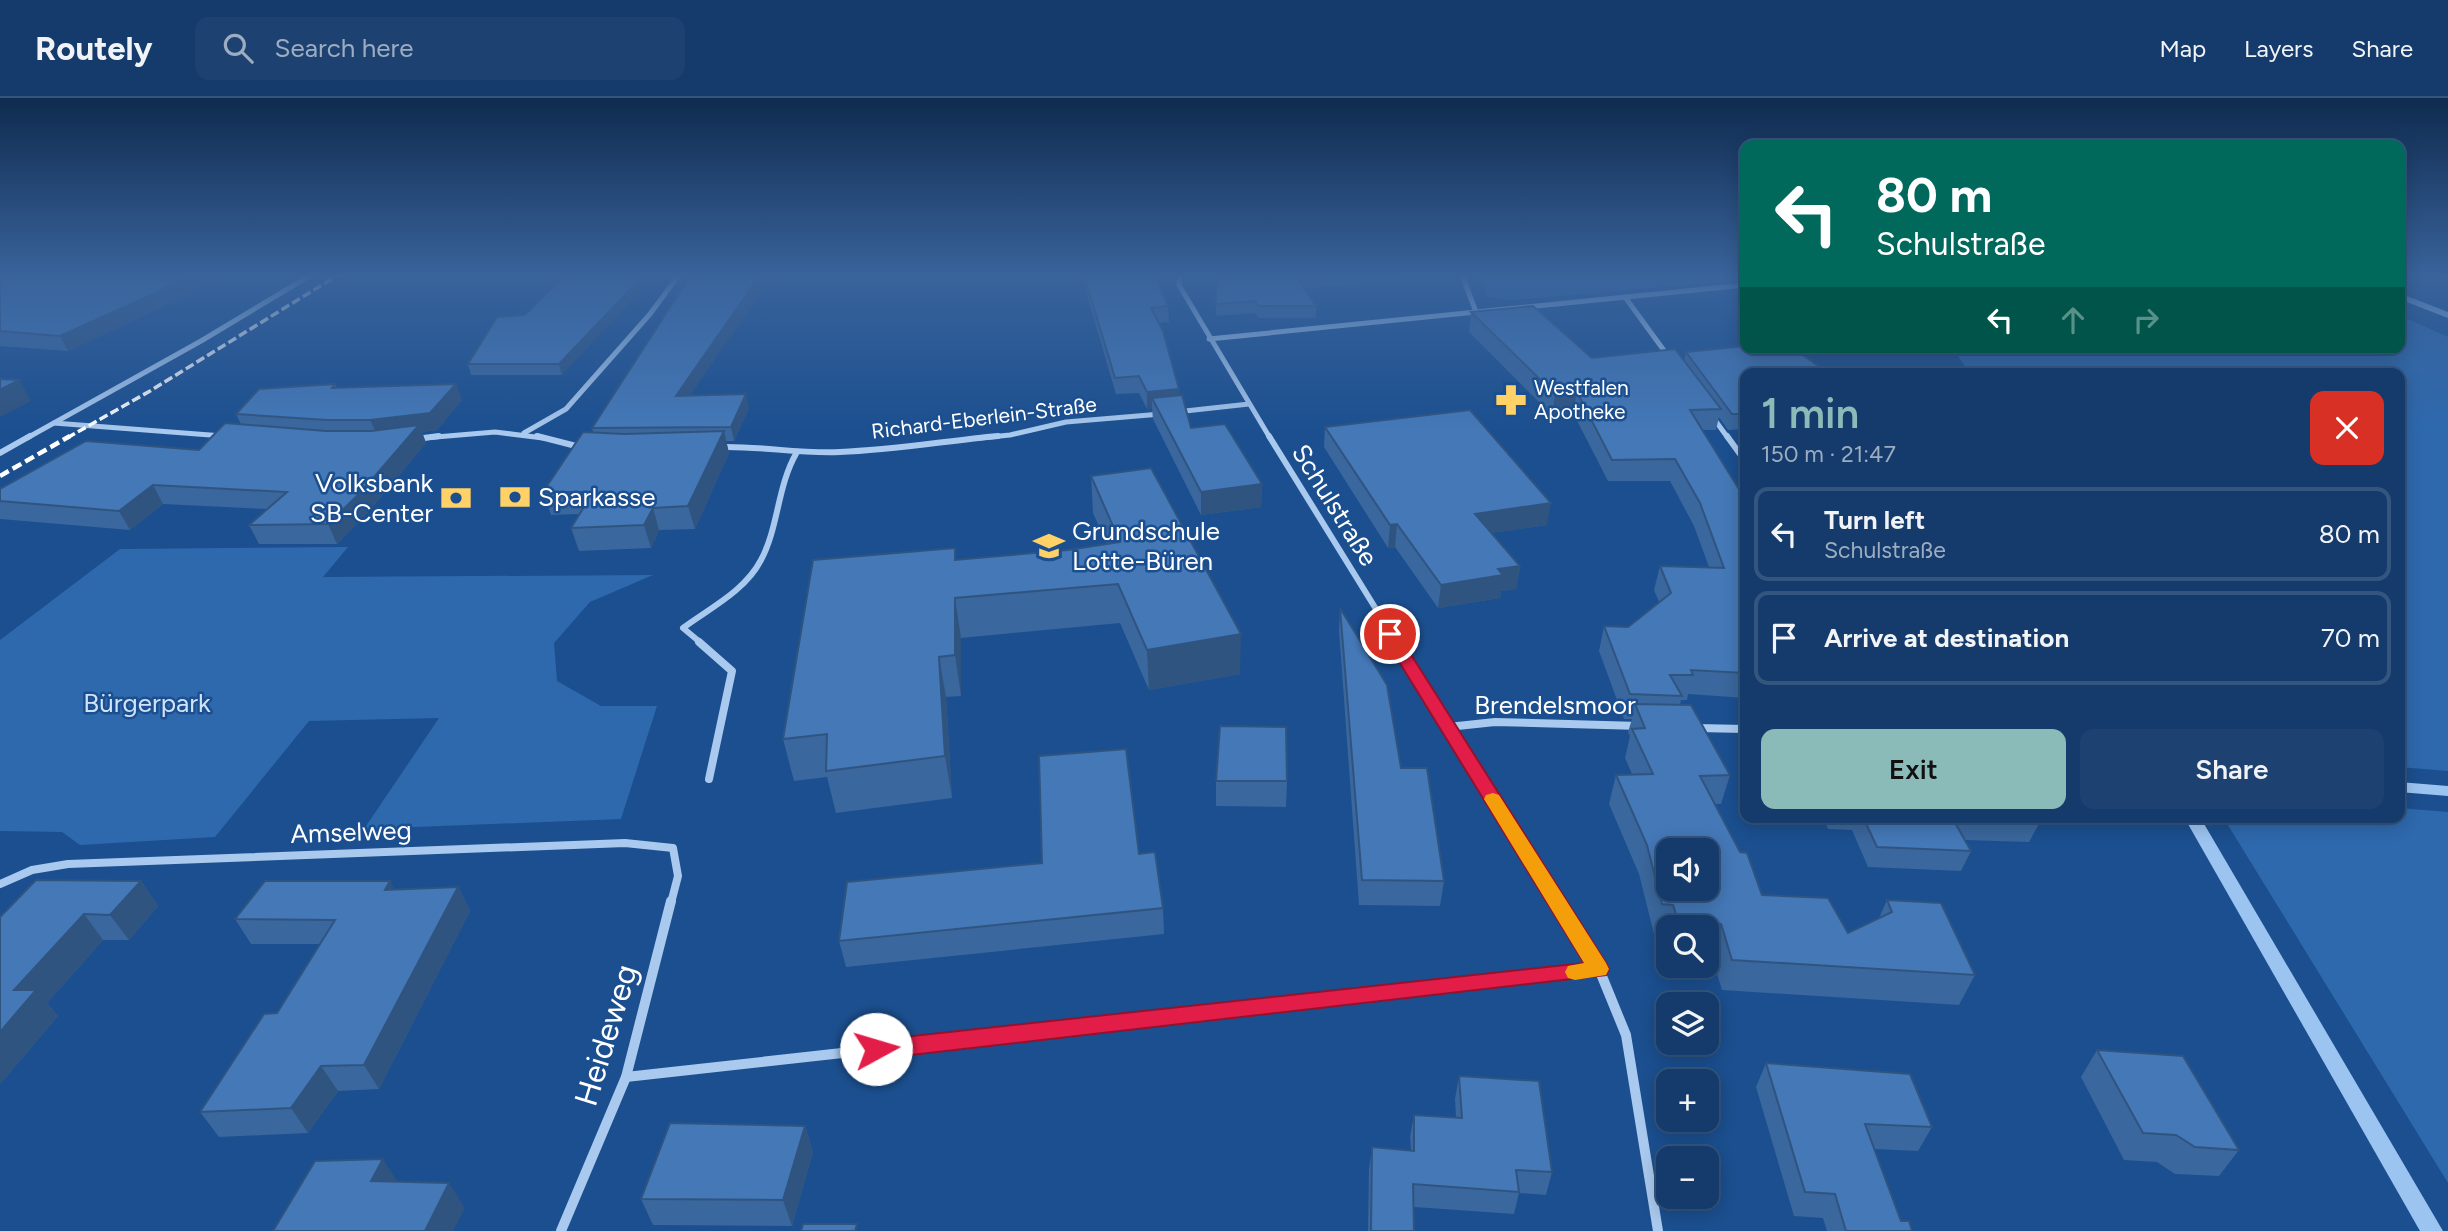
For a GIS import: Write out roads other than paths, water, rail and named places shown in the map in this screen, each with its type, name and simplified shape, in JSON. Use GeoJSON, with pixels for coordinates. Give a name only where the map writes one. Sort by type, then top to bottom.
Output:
{"type":"FeatureCollection","features":[{"type":"Feature","properties":{"kind":"street"},"geometry":{"type":"LineString","coordinates":[[0,453],[223,328]]}},
{"type":"Feature","properties":{"kind":"street"},"geometry":{"type":"LineString","coordinates":[[524,433],[566,409],[638,328]]}},
{"type":"Feature","properties":{"kind":"street","name":"Schulstraße"},"geometry":{"type":"LineString","coordinates":[[1203,328],[1599,969],[1626,1035],[1658,1231]]}},
{"type":"Feature","properties":{"kind":"street"},"geometry":{"type":"LineString","coordinates":[[1209,339],[1319,328]]}},
{"type":"Feature","properties":{"kind":"street"},"geometry":{"type":"LineString","coordinates":[[1648,328],[1671,360]]}},
{"type":"Feature","properties":{"kind":"street","name":"Richard-Eberlein-Straße"},"geometry":{"type":"LineString","coordinates":[[719,447],[761,446],[797,452],[841,452],[1010,435],[1066,422],[1249,404]]}},
{"type":"Feature","properties":{"kind":"street"},"geometry":{"type":"LineString","coordinates":[[1707,410],[1740,454]]}},
{"type":"Feature","properties":{"kind":"street"},"geometry":{"type":"LineString","coordinates":[[54,424],[236,437]]}},
{"type":"Feature","properties":{"kind":"street"},"geometry":{"type":"LineString","coordinates":[[406,440],[484,431],[524,433],[559,445],[592,448]]}},
{"type":"Feature","properties":{"kind":"street"},"geometry":{"type":"LineString","coordinates":[[709,779],[732,671],[683,628],[749,579],[762,559],[784,476],[797,452]]}},
{"type":"Feature","properties":{"kind":"street","name":"Brendelsmoor"},"geometry":{"type":"LineString","coordinates":[[1448,727],[1495,722],[1648,726]]}},
{"type":"Feature","properties":{"kind":"street"},"geometry":{"type":"LineString","coordinates":[[1689,728],[1740,729]]}},
{"type":"Feature","properties":{"kind":"street","name":"Amselweg"},"geometry":{"type":"LineString","coordinates":[[0,884],[32,870],[68,863],[625,843],[673,848]]}},
{"type":"Feature","properties":{"kind":"street","name":"Heideweg"},"geometry":{"type":"LineString","coordinates":[[561,1231],[626,1077],[678,876],[673,848]]}},
{"type":"Feature","properties":{"kind":"street"},"geometry":{"type":"LineString","coordinates":[[626,1077],[1599,969]]}},
{"type":"Feature","properties":{"kind":"waterway"},"geometry":{"type":"LineString","coordinates":[[2405,787],[2448,791]]}},
{"type":"Feature","properties":{"kind":"waterway"},"geometry":{"type":"LineString","coordinates":[[2195,823],[2432,1231]]}},
{"type":"Feature","properties":{"kind":"railway"},"geometry":{"type":"LineString","coordinates":[[67,438],[252,328]]}},
{"type":"Feature","properties":{"kind":"railway"},"geometry":{"type":"LineString","coordinates":[[0,476],[70,436]]}},
{"type":"Feature","properties":{"kind":"place","name":"Westfalen Apotheke"},"geometry":{"type":"Point","coordinates":[1511,400]}},
{"type":"Feature","properties":{"kind":"place","name":"Sparkasse"},"geometry":{"type":"Point","coordinates":[515,497]}},
{"type":"Feature","properties":{"kind":"place","name":"Volksbank SB-Center"},"geometry":{"type":"Point","coordinates":[456,498]}},
{"type":"Feature","properties":{"kind":"place","name":"Grundschule Lotte-Büren"},"geometry":{"type":"Point","coordinates":[1049,546]}},
{"type":"Feature","properties":{"kind":"park label","name":"Bürgerpark"},"geometry":{"type":"Point","coordinates":[147,703]}}]}
